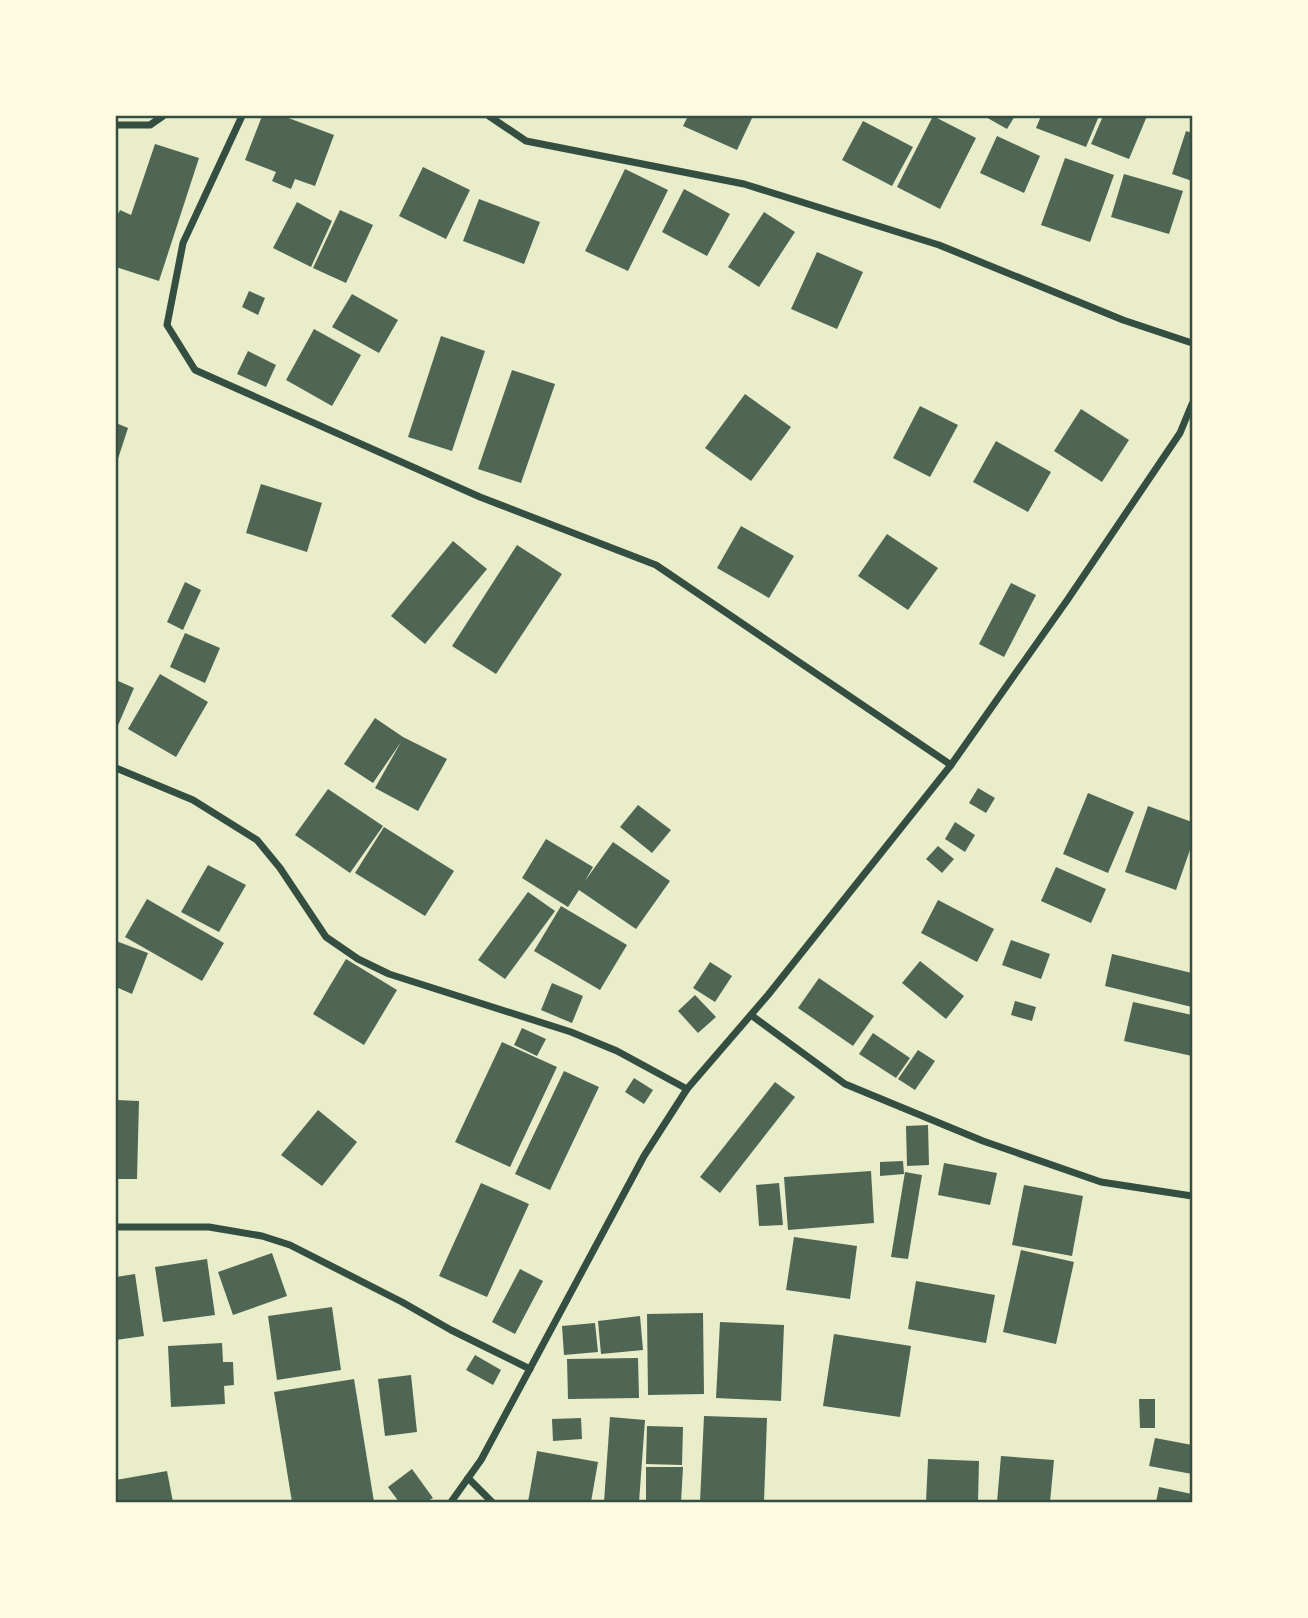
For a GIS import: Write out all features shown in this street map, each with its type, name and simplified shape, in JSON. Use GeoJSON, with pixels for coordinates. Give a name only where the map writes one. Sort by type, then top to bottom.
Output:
{"type":"FeatureCollection","features":[{"type":"Feature","properties":{"kind":"street"},"geometry":{"type":"LineString","coordinates":[[116,125],[150,125],[163,116]]}},
{"type":"Feature","properties":{"kind":"street"},"geometry":{"type":"LineString","coordinates":[[242,116],[183,243],[167,325],[195,370],[480,497],[656,565],[951,765]]}},
{"type":"Feature","properties":{"kind":"street"},"geometry":{"type":"LineString","coordinates":[[489,116],[526,141],[744,184],[939,245],[1123,320],[1192,343]]}},
{"type":"Feature","properties":{"kind":"street"},"geometry":{"type":"LineString","coordinates":[[451,1503],[481,1460],[644,1156],[687,1089],[751,1016],[951,765],[1180,433],[1192,407]]}},
{"type":"Feature","properties":{"kind":"street"},"geometry":{"type":"LineString","coordinates":[[116,768],[193,800],[257,840],[280,867],[326,937],[358,959],[389,974],[571,1032],[617,1051],[687,1089]]}},
{"type":"Feature","properties":{"kind":"street"},"geometry":{"type":"LineString","coordinates":[[751,1016],[845,1084],[970,1136],[1101,1182],[1192,1196]]}},
{"type":"Feature","properties":{"kind":"street"},"geometry":{"type":"LineString","coordinates":[[116,1227],[209,1227],[262,1236],[290,1245],[451,1330],[530,1368]]}},
{"type":"Feature","properties":{"kind":"street"},"geometry":{"type":"LineString","coordinates":[[468,1478],[492,1503]]}},
{"type":"Feature","properties":{"kind":"building"},"geometry":{"type":"Polygon","coordinates":[[[262,116],[283,116],[334,135],[315,186],[295,179],[291,189],[272,181],[276,172],[245,160],[262,116]]]}},
{"type":"Feature","properties":{"kind":"building"},"geometry":{"type":"Polygon","coordinates":[[[688,116],[753,116],[737,150],[683,126],[688,116]]]}},
{"type":"Feature","properties":{"kind":"building"},"geometry":{"type":"Polygon","coordinates":[[[933,116],[976,138],[940,209],[897,187],[933,116]]]}},
{"type":"Feature","properties":{"kind":"building"},"geometry":{"type":"Polygon","coordinates":[[[984,116],[1015,116],[1007,129],[984,116]]]}},
{"type":"Feature","properties":{"kind":"building"},"geometry":{"type":"Polygon","coordinates":[[[1041,116],[1099,116],[1086,147],[1036,128],[1041,116]]]}},
{"type":"Feature","properties":{"kind":"building"},"geometry":{"type":"Polygon","coordinates":[[[1103,116],[1147,116],[1129,159],[1091,144],[1103,116]]]}},
{"type":"Feature","properties":{"kind":"building"},"geometry":{"type":"Polygon","coordinates":[[[863,121],[913,147],[892,186],[842,160],[863,121]]]}},
{"type":"Feature","properties":{"kind":"building"},"geometry":{"type":"Polygon","coordinates":[[[1186,131],[1192,133],[1192,181],[1172,174],[1186,131]]]}},
{"type":"Feature","properties":{"kind":"building"},"geometry":{"type":"Polygon","coordinates":[[[997,136],[1040,156],[1024,193],[980,173],[997,136]]]}},
{"type":"Feature","properties":{"kind":"building"},"geometry":{"type":"Polygon","coordinates":[[[155,144],[199,158],[159,281],[116,267],[116,218],[120,210],[131,215],[155,144]]]}},
{"type":"Feature","properties":{"kind":"building"},"geometry":{"type":"Polygon","coordinates":[[[1065,158],[1114,175],[1090,242],[1041,225],[1065,158]]]}},
{"type":"Feature","properties":{"kind":"building"},"geometry":{"type":"Polygon","coordinates":[[[423,167],[470,190],[446,239],[399,216],[423,167]]]}},
{"type":"Feature","properties":{"kind":"building"},"geometry":{"type":"Polygon","coordinates":[[[625,169],[668,190],[628,271],[585,251],[625,169]]]}},
{"type":"Feature","properties":{"kind":"building"},"geometry":{"type":"Polygon","coordinates":[[[1124,174],[1183,191],[1169,234],[1111,217],[1124,174]]]}},
{"type":"Feature","properties":{"kind":"building"},"geometry":{"type":"Polygon","coordinates":[[[684,189],[730,214],[707,256],[662,232],[684,189]]]}},
{"type":"Feature","properties":{"kind":"building"},"geometry":{"type":"Polygon","coordinates":[[[479,199],[540,222],[524,264],[463,241],[479,199]]]}},
{"type":"Feature","properties":{"kind":"building"},"geometry":{"type":"Polygon","coordinates":[[[297,202],[332,221],[311,267],[273,248],[297,202]]]}},
{"type":"Feature","properties":{"kind":"building"},"geometry":{"type":"Polygon","coordinates":[[[340,210],[373,225],[346,283],[313,268],[340,210]]]}},
{"type":"Feature","properties":{"kind":"building"},"geometry":{"type":"Polygon","coordinates":[[[764,212],[795,232],[759,287],[728,267],[764,212]]]}},
{"type":"Feature","properties":{"kind":"building"},"geometry":{"type":"Polygon","coordinates":[[[817,252],[863,272],[837,329],[791,309],[817,252]]]}},
{"type":"Feature","properties":{"kind":"building"},"geometry":{"type":"Polygon","coordinates":[[[249,291],[265,298],[258,315],[242,307],[249,291]]]}},
{"type":"Feature","properties":{"kind":"building"},"geometry":{"type":"Polygon","coordinates":[[[352,294],[398,320],[379,353],[332,327],[352,294]]]}},
{"type":"Feature","properties":{"kind":"building"},"geometry":{"type":"Polygon","coordinates":[[[314,329],[361,355],[332,406],[286,380],[314,329]]]}},
{"type":"Feature","properties":{"kind":"building"},"geometry":{"type":"Polygon","coordinates":[[[441,336],[485,351],[452,451],[408,437],[441,336]]]}},
{"type":"Feature","properties":{"kind":"building"},"geometry":{"type":"Polygon","coordinates":[[[248,351],[276,365],[266,387],[237,374],[248,351]]]}},
{"type":"Feature","properties":{"kind":"building"},"geometry":{"type":"Polygon","coordinates":[[[512,370],[555,384],[521,483],[478,469],[512,370]]]}},
{"type":"Feature","properties":{"kind":"building"},"geometry":{"type":"Polygon","coordinates":[[[745,394],[791,427],[751,481],[705,448],[745,394]]]}},
{"type":"Feature","properties":{"kind":"building"},"geometry":{"type":"Polygon","coordinates":[[[920,406],[958,425],[930,477],[893,458],[920,406]]]}},
{"type":"Feature","properties":{"kind":"building"},"geometry":{"type":"Polygon","coordinates":[[[1081,409],[1129,440],[1102,482],[1054,451],[1081,409]]]}},
{"type":"Feature","properties":{"kind":"building"},"geometry":{"type":"Polygon","coordinates":[[[116,423],[128,428],[116,465],[116,423]]]}},
{"type":"Feature","properties":{"kind":"building"},"geometry":{"type":"Polygon","coordinates":[[[996,441],[1051,472],[1028,512],[973,482],[996,441]]]}},
{"type":"Feature","properties":{"kind":"building"},"geometry":{"type":"Polygon","coordinates":[[[261,484],[322,503],[307,552],[246,533],[261,484]]]}},
{"type":"Feature","properties":{"kind":"building"},"geometry":{"type":"Polygon","coordinates":[[[741,526],[794,556],[769,598],[717,568],[741,526]]]}},
{"type":"Feature","properties":{"kind":"building"},"geometry":{"type":"Polygon","coordinates":[[[887,534],[938,568],[908,610],[858,576],[887,534]]]}},
{"type":"Feature","properties":{"kind":"building"},"geometry":{"type":"Polygon","coordinates":[[[453,541],[487,569],[425,644],[391,616],[453,541]]]}},
{"type":"Feature","properties":{"kind":"building"},"geometry":{"type":"Polygon","coordinates":[[[517,545],[562,574],[496,674],[452,646],[517,545]]]}},
{"type":"Feature","properties":{"kind":"building"},"geometry":{"type":"Polygon","coordinates":[[[185,582],[201,590],[183,630],[167,622],[185,582]]]}},
{"type":"Feature","properties":{"kind":"building"},"geometry":{"type":"Polygon","coordinates":[[[1011,583],[1036,595],[1004,657],[979,644],[1011,583]]]}},
{"type":"Feature","properties":{"kind":"building"},"geometry":{"type":"Polygon","coordinates":[[[185,633],[220,648],[205,683],[170,667],[185,633]]]}},
{"type":"Feature","properties":{"kind":"building"},"geometry":{"type":"Polygon","coordinates":[[[160,674],[208,702],[176,757],[128,729],[160,674]]]}},
{"type":"Feature","properties":{"kind":"building"},"geometry":{"type":"Polygon","coordinates":[[[116,680],[134,688],[116,730],[116,680]]]}},
{"type":"Feature","properties":{"kind":"building"},"geometry":{"type":"Polygon","coordinates":[[[375,718],[403,737],[447,759],[418,811],[375,788],[401,742],[373,783],[344,764],[375,718]]]}},
{"type":"Feature","properties":{"kind":"building"},"geometry":{"type":"Polygon","coordinates":[[[978,788],[995,798],[986,813],[969,803],[978,788]]]}},
{"type":"Feature","properties":{"kind":"building"},"geometry":{"type":"Polygon","coordinates":[[[328,789],[383,826],[350,873],[295,835],[328,789]]]}},
{"type":"Feature","properties":{"kind":"building"},"geometry":{"type":"Polygon","coordinates":[[[1088,793],[1134,812],[1108,873],[1063,854],[1088,793]]]}},
{"type":"Feature","properties":{"kind":"building"},"geometry":{"type":"Polygon","coordinates":[[[638,805],[671,830],[652,853],[620,827],[638,805]]]}},
{"type":"Feature","properties":{"kind":"building"},"geometry":{"type":"Polygon","coordinates":[[[1148,806],[1192,822],[1192,844],[1176,890],[1125,872],[1148,806]]]}},
{"type":"Feature","properties":{"kind":"building"},"geometry":{"type":"Polygon","coordinates":[[[955,822],[975,835],[965,852],[945,839],[955,822]]]}},
{"type":"Feature","properties":{"kind":"building"},"geometry":{"type":"Polygon","coordinates":[[[384,827],[454,871],[425,916],[355,873],[384,827]]]}},
{"type":"Feature","properties":{"kind":"building"},"geometry":{"type":"Polygon","coordinates":[[[546,839],[593,867],[585,881],[613,842],[670,881],[636,929],[579,890],[568,907],[522,878],[546,839]]]}},
{"type":"Feature","properties":{"kind":"building"},"geometry":{"type":"Polygon","coordinates":[[[938,846],[954,859],[942,873],[926,859],[938,846]]]}},
{"type":"Feature","properties":{"kind":"building"},"geometry":{"type":"Polygon","coordinates":[[[208,865],[246,885],[219,932],[181,912],[208,865]]]}},
{"type":"Feature","properties":{"kind":"building"},"geometry":{"type":"Polygon","coordinates":[[[1056,867],[1106,889],[1091,923],[1041,901],[1056,867]]]}},
{"type":"Feature","properties":{"kind":"building"},"geometry":{"type":"Polygon","coordinates":[[[528,892],[555,911],[505,979],[478,960],[528,892]]]}},
{"type":"Feature","properties":{"kind":"building"},"geometry":{"type":"Polygon","coordinates":[[[147,899],[224,943],[202,981],[125,937],[147,899]]]}},
{"type":"Feature","properties":{"kind":"building"},"geometry":{"type":"Polygon","coordinates":[[[938,900],[994,929],[977,962],[921,933],[938,900]]]}},
{"type":"Feature","properties":{"kind":"building"},"geometry":{"type":"Polygon","coordinates":[[[561,906],[627,945],[600,990],[534,951],[561,906]]]}},
{"type":"Feature","properties":{"kind":"building"},"geometry":{"type":"Polygon","coordinates":[[[1011,940],[1050,954],[1041,979],[1002,965],[1011,940]]]}},
{"type":"Feature","properties":{"kind":"building"},"geometry":{"type":"Polygon","coordinates":[[[116,941],[148,953],[132,994],[116,987],[116,941]]]}},
{"type":"Feature","properties":{"kind":"building"},"geometry":{"type":"Polygon","coordinates":[[[1112,954],[1192,973],[1192,1007],[1105,986],[1112,954]]]}},
{"type":"Feature","properties":{"kind":"building"},"geometry":{"type":"Polygon","coordinates":[[[346,959],[397,990],[364,1045],[313,1014],[346,959]]]}},
{"type":"Feature","properties":{"kind":"building"},"geometry":{"type":"Polygon","coordinates":[[[920,961],[964,996],[946,1019],[902,983],[920,961]]]}},
{"type":"Feature","properties":{"kind":"building"},"geometry":{"type":"Polygon","coordinates":[[[710,962],[732,976],[715,1002],[693,988],[710,962]]]}},
{"type":"Feature","properties":{"kind":"building"},"geometry":{"type":"Polygon","coordinates":[[[819,978],[874,1016],[853,1046],[798,1008],[819,978]]]}},
{"type":"Feature","properties":{"kind":"building"},"geometry":{"type":"Polygon","coordinates":[[[552,983],[583,996],[572,1023],[541,1010],[552,983]]]}},
{"type":"Feature","properties":{"kind":"building"},"geometry":{"type":"Polygon","coordinates":[[[695,995],[716,1017],[698,1033],[678,1011],[695,995]]]}},
{"type":"Feature","properties":{"kind":"building"},"geometry":{"type":"Polygon","coordinates":[[[1015,1001],[1036,1007],[1032,1021],[1011,1015],[1015,1001]]]}},
{"type":"Feature","properties":{"kind":"building"},"geometry":{"type":"Polygon","coordinates":[[[1133,1002],[1192,1015],[1192,1056],[1124,1041],[1133,1002]]]}},
{"type":"Feature","properties":{"kind":"building"},"geometry":{"type":"Polygon","coordinates":[[[522,1028],[546,1039],[537,1056],[514,1045],[522,1028]]]}},
{"type":"Feature","properties":{"kind":"building"},"geometry":{"type":"Polygon","coordinates":[[[873,1033],[910,1058],[896,1078],[859,1054],[873,1033]]]}},
{"type":"Feature","properties":{"kind":"building"},"geometry":{"type":"Polygon","coordinates":[[[502,1042],[557,1067],[510,1167],[455,1142],[502,1042]]]}},
{"type":"Feature","properties":{"kind":"building"},"geometry":{"type":"Polygon","coordinates":[[[918,1050],[935,1061],[915,1090],[898,1079],[918,1050]]]}},
{"type":"Feature","properties":{"kind":"building"},"geometry":{"type":"Polygon","coordinates":[[[564,1071],[599,1087],[550,1190],[515,1174],[564,1071]]]}},
{"type":"Feature","properties":{"kind":"building"},"geometry":{"type":"Polygon","coordinates":[[[634,1078],[653,1090],[644,1104],[625,1092],[634,1078]]]}},
{"type":"Feature","properties":{"kind":"building"},"geometry":{"type":"Polygon","coordinates":[[[775,1082],[795,1097],[720,1193],[700,1177],[775,1082]]]}},
{"type":"Feature","properties":{"kind":"building"},"geometry":{"type":"Polygon","coordinates":[[[116,1100],[139,1101],[137,1179],[116,1179],[116,1100]]]}},
{"type":"Feature","properties":{"kind":"building"},"geometry":{"type":"Polygon","coordinates":[[[318,1110],[357,1142],[322,1186],[281,1155],[318,1110]]]}},
{"type":"Feature","properties":{"kind":"building"},"geometry":{"type":"Polygon","coordinates":[[[928,1125],[929,1165],[907,1166],[906,1126],[928,1125]]]}},
{"type":"Feature","properties":{"kind":"building"},"geometry":{"type":"Polygon","coordinates":[[[903,1161],[904,1174],[880,1176],[880,1162],[903,1161]]]}},
{"type":"Feature","properties":{"kind":"building"},"geometry":{"type":"Polygon","coordinates":[[[944,1163],[997,1173],[990,1205],[938,1195],[944,1163]]]}},
{"type":"Feature","properties":{"kind":"building"},"geometry":{"type":"Polygon","coordinates":[[[871,1171],[874,1223],[788,1230],[784,1177],[871,1171]]]}},
{"type":"Feature","properties":{"kind":"building"},"geometry":{"type":"Polygon","coordinates":[[[905,1172],[922,1175],[908,1259],[891,1257],[905,1172]]]}},
{"type":"Feature","properties":{"kind":"building"},"geometry":{"type":"Polygon","coordinates":[[[481,1183],[529,1204],[487,1297],[439,1276],[481,1183]]]}},
{"type":"Feature","properties":{"kind":"building"},"geometry":{"type":"Polygon","coordinates":[[[779,1183],[783,1225],[759,1226],[756,1185],[779,1183]]]}},
{"type":"Feature","properties":{"kind":"building"},"geometry":{"type":"Polygon","coordinates":[[[1024,1185],[1083,1196],[1072,1256],[1012,1245],[1024,1185]]]}},
{"type":"Feature","properties":{"kind":"building"},"geometry":{"type":"Polygon","coordinates":[[[794,1237],[857,1246],[850,1299],[786,1290],[794,1237]]]}},
{"type":"Feature","properties":{"kind":"building"},"geometry":{"type":"Polygon","coordinates":[[[1021,1250],[1074,1262],[1056,1344],[1003,1332],[1021,1250]]]}},
{"type":"Feature","properties":{"kind":"building"},"geometry":{"type":"Polygon","coordinates":[[[272,1253],[287,1296],[233,1315],[218,1272],[272,1253]]]}},
{"type":"Feature","properties":{"kind":"building"},"geometry":{"type":"Polygon","coordinates":[[[207,1259],[215,1315],[163,1322],[155,1267],[207,1259]]]}},
{"type":"Feature","properties":{"kind":"building"},"geometry":{"type":"Polygon","coordinates":[[[520,1269],[543,1281],[515,1334],[492,1322],[520,1269]]]}},
{"type":"Feature","properties":{"kind":"building"},"geometry":{"type":"Polygon","coordinates":[[[135,1274],[144,1336],[116,1340],[116,1277],[135,1274]]]}},
{"type":"Feature","properties":{"kind":"building"},"geometry":{"type":"Polygon","coordinates":[[[916,1281],[995,1295],[986,1343],[908,1329],[916,1281]]]}},
{"type":"Feature","properties":{"kind":"building"},"geometry":{"type":"Polygon","coordinates":[[[332,1307],[341,1370],[277,1380],[268,1316],[332,1307]]]}},
{"type":"Feature","properties":{"kind":"building"},"geometry":{"type":"Polygon","coordinates":[[[703,1313],[704,1394],[648,1395],[647,1314],[703,1313]]]}},
{"type":"Feature","properties":{"kind":"building"},"geometry":{"type":"Polygon","coordinates":[[[640,1316],[643,1350],[601,1354],[598,1321],[640,1316]]]}},
{"type":"Feature","properties":{"kind":"building"},"geometry":{"type":"Polygon","coordinates":[[[720,1322],[784,1325],[781,1401],[716,1398],[720,1322]]]}},
{"type":"Feature","properties":{"kind":"building"},"geometry":{"type":"Polygon","coordinates":[[[595,1323],[598,1352],[564,1355],[562,1326],[595,1323]]]}},
{"type":"Feature","properties":{"kind":"building"},"geometry":{"type":"Polygon","coordinates":[[[834,1334],[911,1346],[900,1417],[823,1406],[834,1334]]]}},
{"type":"Feature","properties":{"kind":"building"},"geometry":{"type":"Polygon","coordinates":[[[222,1343],[223,1362],[233,1362],[234,1385],[224,1386],[225,1404],[171,1407],[168,1346],[222,1343]]]}},
{"type":"Feature","properties":{"kind":"building"},"geometry":{"type":"Polygon","coordinates":[[[475,1355],[501,1370],[493,1385],[466,1370],[475,1355]]]}},
{"type":"Feature","properties":{"kind":"building"},"geometry":{"type":"Polygon","coordinates":[[[638,1358],[639,1398],[568,1399],[567,1359],[638,1358]]]}},
{"type":"Feature","properties":{"kind":"building"},"geometry":{"type":"Polygon","coordinates":[[[411,1375],[417,1432],[385,1436],[378,1379],[411,1375]]]}},
{"type":"Feature","properties":{"kind":"building"},"geometry":{"type":"Polygon","coordinates":[[[354,1379],[374,1502],[292,1502],[274,1392],[354,1379]]]}},
{"type":"Feature","properties":{"kind":"building"},"geometry":{"type":"Polygon","coordinates":[[[1139,1399],[1155,1399],[1155,1428],[1140,1428],[1139,1399]]]}},
{"type":"Feature","properties":{"kind":"building"},"geometry":{"type":"Polygon","coordinates":[[[704,1416],[767,1418],[764,1502],[700,1502],[704,1416]]]}},
{"type":"Feature","properties":{"kind":"building"},"geometry":{"type":"Polygon","coordinates":[[[610,1417],[645,1420],[639,1502],[604,1502],[610,1417]]]}},
{"type":"Feature","properties":{"kind":"building"},"geometry":{"type":"Polygon","coordinates":[[[581,1418],[582,1439],[553,1441],[552,1419],[581,1418]]]}},
{"type":"Feature","properties":{"kind":"building"},"geometry":{"type":"Polygon","coordinates":[[[647,1426],[683,1427],[682,1465],[646,1464],[647,1426]]]}},
{"type":"Feature","properties":{"kind":"building"},"geometry":{"type":"Polygon","coordinates":[[[1155,1438],[1192,1445],[1192,1474],[1149,1466],[1155,1438]]]}},
{"type":"Feature","properties":{"kind":"building"},"geometry":{"type":"Polygon","coordinates":[[[537,1451],[598,1462],[591,1502],[528,1502],[537,1451]]]}},
{"type":"Feature","properties":{"kind":"building"},"geometry":{"type":"Polygon","coordinates":[[[1001,1456],[1054,1460],[1050,1502],[997,1502],[1001,1456]]]}},
{"type":"Feature","properties":{"kind":"building"},"geometry":{"type":"Polygon","coordinates":[[[928,1459],[979,1461],[978,1502],[926,1502],[928,1459]]]}},
{"type":"Feature","properties":{"kind":"building"},"geometry":{"type":"Polygon","coordinates":[[[646,1467],[683,1467],[681,1502],[646,1502],[646,1467]]]}},
{"type":"Feature","properties":{"kind":"building"},"geometry":{"type":"Polygon","coordinates":[[[412,1469],[433,1498],[426,1502],[399,1502],[388,1487],[412,1469]]]}},
{"type":"Feature","properties":{"kind":"building"},"geometry":{"type":"Polygon","coordinates":[[[167,1471],[173,1502],[116,1502],[116,1480],[167,1471]]]}},
{"type":"Feature","properties":{"kind":"building"},"geometry":{"type":"Polygon","coordinates":[[[1159,1487],[1192,1494],[1192,1502],[1156,1502],[1159,1487]]]}}]}
